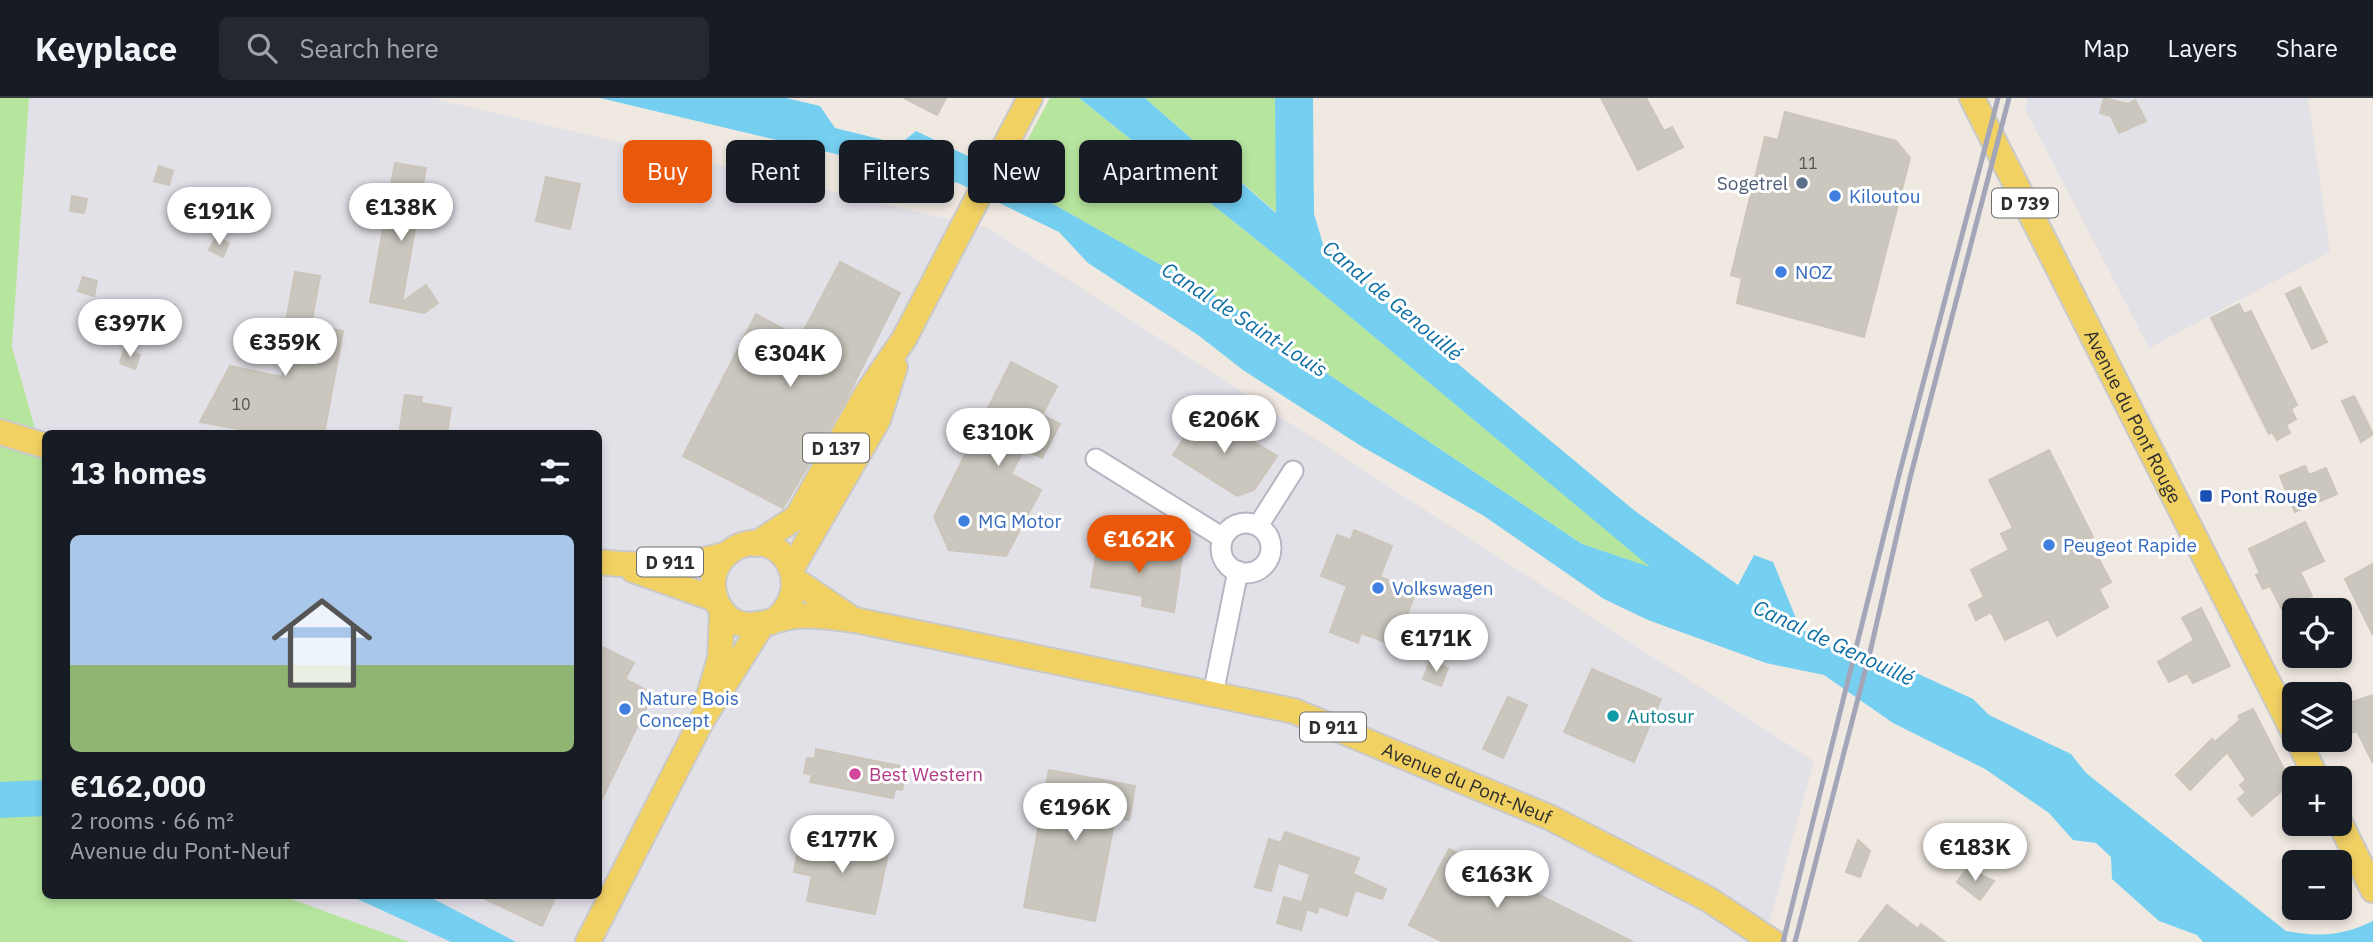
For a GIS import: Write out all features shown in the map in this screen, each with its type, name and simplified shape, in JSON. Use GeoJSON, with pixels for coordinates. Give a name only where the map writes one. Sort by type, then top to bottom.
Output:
{"type":"FeatureCollection","features":[{"type":"Feature","properties":{"kind":"main road","name":"D 137"},"geometry":{"type":"LineString","coordinates":[[756,544],[797,517],[867,393],[904,339],[1030,98]]}},
{"type":"Feature","properties":{"kind":"main road","name":"Avenue du Pont Rouge"},"geometry":{"type":"LineString","coordinates":[[1972,98],[2282,709]]}},
{"type":"Feature","properties":{"kind":"main road","name":"D 137"},"geometry":{"type":"LineString","coordinates":[[793,574],[878,420],[904,339]]}},
{"type":"Feature","properties":{"kind":"main road"},"geometry":{"type":"LineString","coordinates":[[0,432],[42,445]]}},
{"type":"Feature","properties":{"kind":"main road"},"geometry":{"type":"LineString","coordinates":[[588,942],[702,720],[767,624],[790,605],[793,574],[777,551],[756,544],[745,545],[727,554],[714,574],[720,658],[702,720]]}},
{"type":"Feature","properties":{"kind":"main road","name":"D 911"},"geometry":{"type":"LineString","coordinates":[[605,563],[708,560],[727,554]]}},
{"type":"Feature","properties":{"kind":"main road","name":"D 911"},"geometry":{"type":"LineString","coordinates":[[605,563],[718,604]]}},
{"type":"Feature","properties":{"kind":"main road","name":"D 911"},"geometry":{"type":"LineString","coordinates":[[793,574],[855,620]]}},
{"type":"Feature","properties":{"kind":"main road"},"geometry":{"type":"LineString","coordinates":[[718,604],[740,624],[767,624]]}},
{"type":"Feature","properties":{"kind":"main road","name":"D 911"},"geometry":{"type":"LineString","coordinates":[[767,624],[795,616],[855,620]]}},
{"type":"Feature","properties":{"kind":"main road","name":"Avenue du Pont-Neuf"},"geometry":{"type":"LineString","coordinates":[[855,620],[1294,710],[1551,818],[1708,899],[1773,942]]}},
{"type":"Feature","properties":{"kind":"main road"},"geometry":{"type":"LineString","coordinates":[[2346,836],[2373,890]]}},
{"type":"Feature","properties":{"kind":"street"},"geometry":{"type":"LineString","coordinates":[[1096,459],[1223,538]]}},
{"type":"Feature","properties":{"kind":"street"},"geometry":{"type":"LineString","coordinates":[[1258,526],[1293,471]]}},
{"type":"Feature","properties":{"kind":"street"},"geometry":{"type":"LineString","coordinates":[[1242,523],[1258,526],[1271,546],[1267,561],[1254,571],[1238,571],[1225,561],[1222,554],[1223,538],[1234,526],[1242,523]]}},
{"type":"Feature","properties":{"kind":"street"},"geometry":{"type":"LineString","coordinates":[[1213,694],[1238,571]]}},
{"type":"Feature","properties":{"kind":"shaded area"},"geometry":{"type":"Polygon","coordinates":[[[29,98],[431,98],[623,143],[623,203],[712,203],[712,164],[726,167],[726,203],[825,203],[825,190],[839,193],[839,203],[881,203],[988,228],[1814,761],[1764,942],[409,942],[291,899],[602,899],[602,430],[42,430],[42,453],[12,347],[29,98]]]}},
{"type":"Feature","properties":{"kind":"shaded area"},"geometry":{"type":"Polygon","coordinates":[[[2028,98],[2308,98],[2330,252],[2149,348],[2025,109],[2028,98]]]}},
{"type":"Feature","properties":{"kind":"green space"},"geometry":{"type":"Polygon","coordinates":[[[0,98],[29,98],[12,347],[42,453],[42,899],[291,899],[409,942],[0,942],[0,98]]]}},
{"type":"Feature","properties":{"kind":"green space"},"geometry":{"type":"Polygon","coordinates":[[[1050,98],[1079,98],[1132,140],[1079,140],[1079,203],[1210,203],[1652,568],[1582,544],[1286,346],[1228,303],[1051,203],[1065,203],[1065,140],[1027,140],[1050,98]]]}},
{"type":"Feature","properties":{"kind":"green space"},"geometry":{"type":"Polygon","coordinates":[[[1145,98],[1275,98],[1277,213],[1242,183],[1242,140],[1193,140],[1145,98]]]}},
{"type":"Feature","properties":{"kind":"water"},"geometry":{"type":"Polygon","coordinates":[[[600,98],[786,98],[820,106],[835,128],[884,140],[839,140],[839,155],[825,151],[825,140],[777,140],[600,98]]]}},
{"type":"Feature","properties":{"kind":"water"},"geometry":{"type":"Polygon","coordinates":[[[1079,98],[1145,98],[1193,140],[1132,140],[1079,98]]]}},
{"type":"Feature","properties":{"kind":"water","name":"Canal de Saint-Louis"},"geometry":{"type":"Polygon","coordinates":[[[1275,98],[1313,98],[1314,214],[1323,244],[1428,339],[1635,511],[1738,585],[1754,555],[1773,562],[1800,628],[1833,649],[1912,671],[1973,699],[1989,715],[2071,754],[2086,773],[2286,931],[2331,934],[2373,921],[2373,942],[2203,942],[2197,935],[2159,921],[2112,879],[2111,857],[2096,843],[2073,840],[2049,813],[1985,769],[1893,723],[1824,675],[1766,663],[1648,620],[1604,599],[1484,516],[1361,446],[1243,370],[1198,335],[1088,263],[1059,232],[999,203],[1051,203],[1228,303],[1286,346],[1582,544],[1650,567],[1210,203],[1242,203],[1242,183],[1276,213],[1275,98]]]}},
{"type":"Feature","properties":{"kind":"water"},"geometry":{"type":"Polygon","coordinates":[[[916,131],[935,140],[905,140],[916,131]]]}},
{"type":"Feature","properties":{"kind":"water"},"geometry":{"type":"Polygon","coordinates":[[[954,149],[968,156],[968,188],[954,182],[954,149]]]}},
{"type":"Feature","properties":{"kind":"water"},"geometry":{"type":"Polygon","coordinates":[[[42,780],[42,816],[0,818],[0,782],[42,780]]]}},
{"type":"Feature","properties":{"kind":"water"},"geometry":{"type":"Polygon","coordinates":[[[358,899],[434,899],[516,942],[451,942],[358,899]]]}},
{"type":"Feature","properties":{"kind":"building"},"geometry":{"type":"Polygon","coordinates":[[[904,98],[946,98],[937,115],[904,98]]]}},
{"type":"Feature","properties":{"kind":"building"},"geometry":{"type":"Polygon","coordinates":[[[1601,98],[1646,98],[1664,131],[1672,127],[1683,147],[1638,170],[1601,98]]]}},
{"type":"Feature","properties":{"kind":"building"},"geometry":{"type":"Polygon","coordinates":[[[2104,98],[2128,104],[2135,100],[2146,121],[2119,133],[2111,116],[2100,113],[2104,98]]]}},
{"type":"Feature","properties":{"kind":"building"},"geometry":{"type":"Polygon","coordinates":[[[1785,112],[1896,141],[1910,158],[1864,337],[1737,303],[1742,278],[1731,275],[1765,137],[1778,140],[1785,112]]]}},
{"type":"Feature","properties":{"kind":"building"},"geometry":{"type":"Polygon","coordinates":[[[395,163],[426,168],[402,302],[426,285],[438,303],[424,313],[370,302],[395,163]]]}},
{"type":"Feature","properties":{"kind":"building"},"geometry":{"type":"Polygon","coordinates":[[[159,166],[173,171],[169,185],[154,181],[159,166]]]}},
{"type":"Feature","properties":{"kind":"building"},"geometry":{"type":"Polygon","coordinates":[[[546,177],[580,184],[570,229],[536,221],[546,177]]]}},
{"type":"Feature","properties":{"kind":"building"},"geometry":{"type":"Polygon","coordinates":[[[72,196],[87,199],[84,213],[70,211],[72,196]]]}},
{"type":"Feature","properties":{"kind":"building"},"geometry":{"type":"Polygon","coordinates":[[[216,237],[229,243],[223,257],[209,250],[216,237]]]}},
{"type":"Feature","properties":{"kind":"building"},"geometry":{"type":"Polygon","coordinates":[[[840,262],[900,293],[840,411],[783,508],[683,456],[756,314],[800,338],[840,262]]]}},
{"type":"Feature","properties":{"kind":"building"},"geometry":{"type":"Polygon","coordinates":[[[295,272],[320,276],[311,325],[343,331],[325,430],[245,430],[200,422],[230,366],[282,377],[293,323],[286,321],[295,272]]]}},
{"type":"Feature","properties":{"kind":"building"},"geometry":{"type":"Polygon","coordinates":[[[83,277],[97,281],[94,296],[78,291],[83,277]]]}},
{"type":"Feature","properties":{"kind":"building"},"geometry":{"type":"Polygon","coordinates":[[[2300,287],[2327,342],[2312,349],[2286,294],[2300,287]]]}},
{"type":"Feature","properties":{"kind":"building"},"geometry":{"type":"Polygon","coordinates":[[[161,300],[175,305],[170,319],[156,315],[161,300]]]}},
{"type":"Feature","properties":{"kind":"building"},"geometry":{"type":"Polygon","coordinates":[[[2239,304],[2244,314],[2251,311],[2297,405],[2291,409],[2296,419],[2286,425],[2290,433],[2277,440],[2272,432],[2269,434],[2211,318],[2239,304]]]}},
{"type":"Feature","properties":{"kind":"building"},"geometry":{"type":"Polygon","coordinates":[[[124,350],[140,355],[135,369],[120,363],[124,350]]]}},
{"type":"Feature","properties":{"kind":"building"},"geometry":{"type":"Polygon","coordinates":[[[1011,362],[1057,386],[1042,415],[1060,424],[1042,458],[1024,449],[1011,474],[1041,490],[1006,556],[949,550],[934,517],[1011,362]]]}},
{"type":"Feature","properties":{"kind":"building"},"geometry":{"type":"Polygon","coordinates":[[[405,395],[422,397],[421,403],[451,408],[448,430],[400,430],[405,395]]]}},
{"type":"Feature","properties":{"kind":"building"},"geometry":{"type":"Polygon","coordinates":[[[2354,396],[2373,434],[2361,442],[2342,401],[2354,396]]]}},
{"type":"Feature","properties":{"kind":"building"},"geometry":{"type":"Polygon","coordinates":[[[1202,410],[1277,456],[1254,490],[1237,496],[1173,455],[1202,410]]]}},
{"type":"Feature","properties":{"kind":"building","name":"Peugeot Rapide"},"geometry":{"type":"Polygon","coordinates":[[[2049,450],[2093,537],[2088,539],[2111,582],[2099,589],[2108,607],[2057,636],[2048,619],[2005,640],[1991,612],[1976,620],[1969,605],[1984,597],[1971,570],[2009,550],[2001,534],[2013,528],[1989,480],[2049,450]]]}},
{"type":"Feature","properties":{"kind":"building"},"geometry":{"type":"Polygon","coordinates":[[[2305,466],[2309,475],[2326,468],[2337,494],[2295,512],[2280,476],[2305,466]]]}},
{"type":"Feature","properties":{"kind":"building"},"geometry":{"type":"Polygon","coordinates":[[[2305,522],[2324,561],[2300,572],[2312,596],[2282,598],[2282,609],[2270,586],[2263,589],[2256,575],[2260,573],[2249,549],[2305,522]]]}},
{"type":"Feature","properties":{"kind":"building","name":"Volkswagen"},"geometry":{"type":"Polygon","coordinates":[[[1354,530],[1392,546],[1380,577],[1416,591],[1395,646],[1361,633],[1358,643],[1330,632],[1347,586],[1321,576],[1337,535],[1351,540],[1354,530]]]}},
{"type":"Feature","properties":{"kind":"building"},"geometry":{"type":"Polygon","coordinates":[[[1098,543],[1182,556],[1174,612],[1142,606],[1143,596],[1091,587],[1098,543]]]}},
{"type":"Feature","properties":{"kind":"building"},"geometry":{"type":"Polygon","coordinates":[[[2373,564],[2373,635],[2345,579],[2373,564]]]}},
{"type":"Feature","properties":{"kind":"building"},"geometry":{"type":"Polygon","coordinates":[[[2201,608],[2230,666],[2193,683],[2187,673],[2169,682],[2158,662],[2194,640],[2182,618],[2201,608]]]}},
{"type":"Feature","properties":{"kind":"building"},"geometry":{"type":"Polygon","coordinates":[[[602,647],[634,663],[625,679],[653,694],[602,799],[602,647]]]}},
{"type":"Feature","properties":{"kind":"building"},"geometry":{"type":"Polygon","coordinates":[[[1430,661],[1448,668],[1441,686],[1423,679],[1430,661]]]}},
{"type":"Feature","properties":{"kind":"building","name":"Autosur"},"geometry":{"type":"Polygon","coordinates":[[[1592,669],[1661,699],[1634,762],[1564,732],[1592,669]]]}},
{"type":"Feature","properties":{"kind":"building"},"geometry":{"type":"Polygon","coordinates":[[[2373,695],[2373,763],[2357,731],[2352,732],[2352,702],[2373,695]]]}},
{"type":"Feature","properties":{"kind":"building"},"geometry":{"type":"Polygon","coordinates":[[[1508,697],[1527,705],[1503,758],[1483,749],[1508,697]]]}},
{"type":"Feature","properties":{"kind":"building"},"geometry":{"type":"Polygon","coordinates":[[[2253,709],[2282,766],[2282,791],[2252,816],[2238,799],[2246,792],[2240,785],[2246,780],[2227,752],[2190,790],[2176,775],[2212,739],[2215,742],[2240,720],[2238,716],[2253,709]]]}},
{"type":"Feature","properties":{"kind":"building","name":"Best Western"},"geometry":{"type":"Polygon","coordinates":[[[816,749],[900,766],[899,773],[906,774],[902,790],[895,789],[893,798],[810,782],[812,775],[804,773],[807,758],[815,759],[816,749]]]}},
{"type":"Feature","properties":{"kind":"building"},"geometry":{"type":"Polygon","coordinates":[[[1049,770],[1135,786],[1129,820],[1115,818],[1095,921],[1024,907],[1049,770]]]}},
{"type":"Feature","properties":{"kind":"building"},"geometry":{"type":"Polygon","coordinates":[[[1285,832],[1359,858],[1353,874],[1386,889],[1382,899],[1355,890],[1347,916],[1319,906],[1317,913],[1307,909],[1301,930],[1277,923],[1284,897],[1302,902],[1310,874],[1278,863],[1271,891],[1255,887],[1269,839],[1281,843],[1285,832]]]}},
{"type":"Feature","properties":{"kind":"building"},"geometry":{"type":"Polygon","coordinates":[[[800,838],[888,854],[875,914],[807,901],[812,876],[794,872],[800,838]]]}},
{"type":"Feature","properties":{"kind":"building"},"geometry":{"type":"Polygon","coordinates":[[[1858,840],[1870,851],[1860,877],[1846,872],[1858,840]]]}},
{"type":"Feature","properties":{"kind":"building"},"geometry":{"type":"Polygon","coordinates":[[[1449,849],[1633,942],[1443,942],[1409,925],[1449,849]]]}},
{"type":"Feature","properties":{"kind":"building"},"geometry":{"type":"Polygon","coordinates":[[[1967,869],[1994,881],[1980,900],[1957,882],[1967,869]]]}},
{"type":"Feature","properties":{"kind":"building"},"geometry":{"type":"Polygon","coordinates":[[[485,899],[555,899],[542,926],[485,899]]]}},
{"type":"Feature","properties":{"kind":"building"},"geometry":{"type":"Polygon","coordinates":[[[1887,905],[1918,929],[1921,924],[1945,942],[1859,942],[1887,905]]]}},
{"type":"Feature","properties":{"kind":"railway"},"geometry":{"type":"LineString","coordinates":[[1783,942],[1899,475],[1998,98]]}},
{"type":"Feature","properties":{"kind":"railway"},"geometry":{"type":"LineString","coordinates":[[1795,942],[1871,648],[1910,478],[2009,98]]}},
{"type":"Feature","properties":{"kind":"place","name":"Sogetrel"},"geometry":{"type":"Point","coordinates":[1802,183]}},
{"type":"Feature","properties":{"kind":"place","name":"Kiloutou"},"geometry":{"type":"Point","coordinates":[1835,196]}},
{"type":"Feature","properties":{"kind":"place","name":"NOZ"},"geometry":{"type":"Point","coordinates":[1781,272]}},
{"type":"Feature","properties":{"kind":"place","name":"Pont Rouge"},"geometry":{"type":"Point","coordinates":[2206,496]}},
{"type":"Feature","properties":{"kind":"place","name":"MG Motor"},"geometry":{"type":"Point","coordinates":[964,521]}},
{"type":"Feature","properties":{"kind":"place","name":"Peugeot Rapide"},"geometry":{"type":"Point","coordinates":[2049,545]}},
{"type":"Feature","properties":{"kind":"place","name":"Volkswagen"},"geometry":{"type":"Point","coordinates":[1378,588]}},
{"type":"Feature","properties":{"kind":"place","name":"Nature Bois Concept"},"geometry":{"type":"Point","coordinates":[625,709]}},
{"type":"Feature","properties":{"kind":"place","name":"Autosur"},"geometry":{"type":"Point","coordinates":[1613,716]}},
{"type":"Feature","properties":{"kind":"place","name":"Best Western"},"geometry":{"type":"Point","coordinates":[855,774]}},
{"type":"Feature","properties":{"kind":"water label","name":"Canal de Genouillé"},"geometry":{"type":"Point","coordinates":[1393,300]}},
{"type":"Feature","properties":{"kind":"water label","name":"Canal de Genouillé"},"geometry":{"type":"Point","coordinates":[1834,642]}}]}
